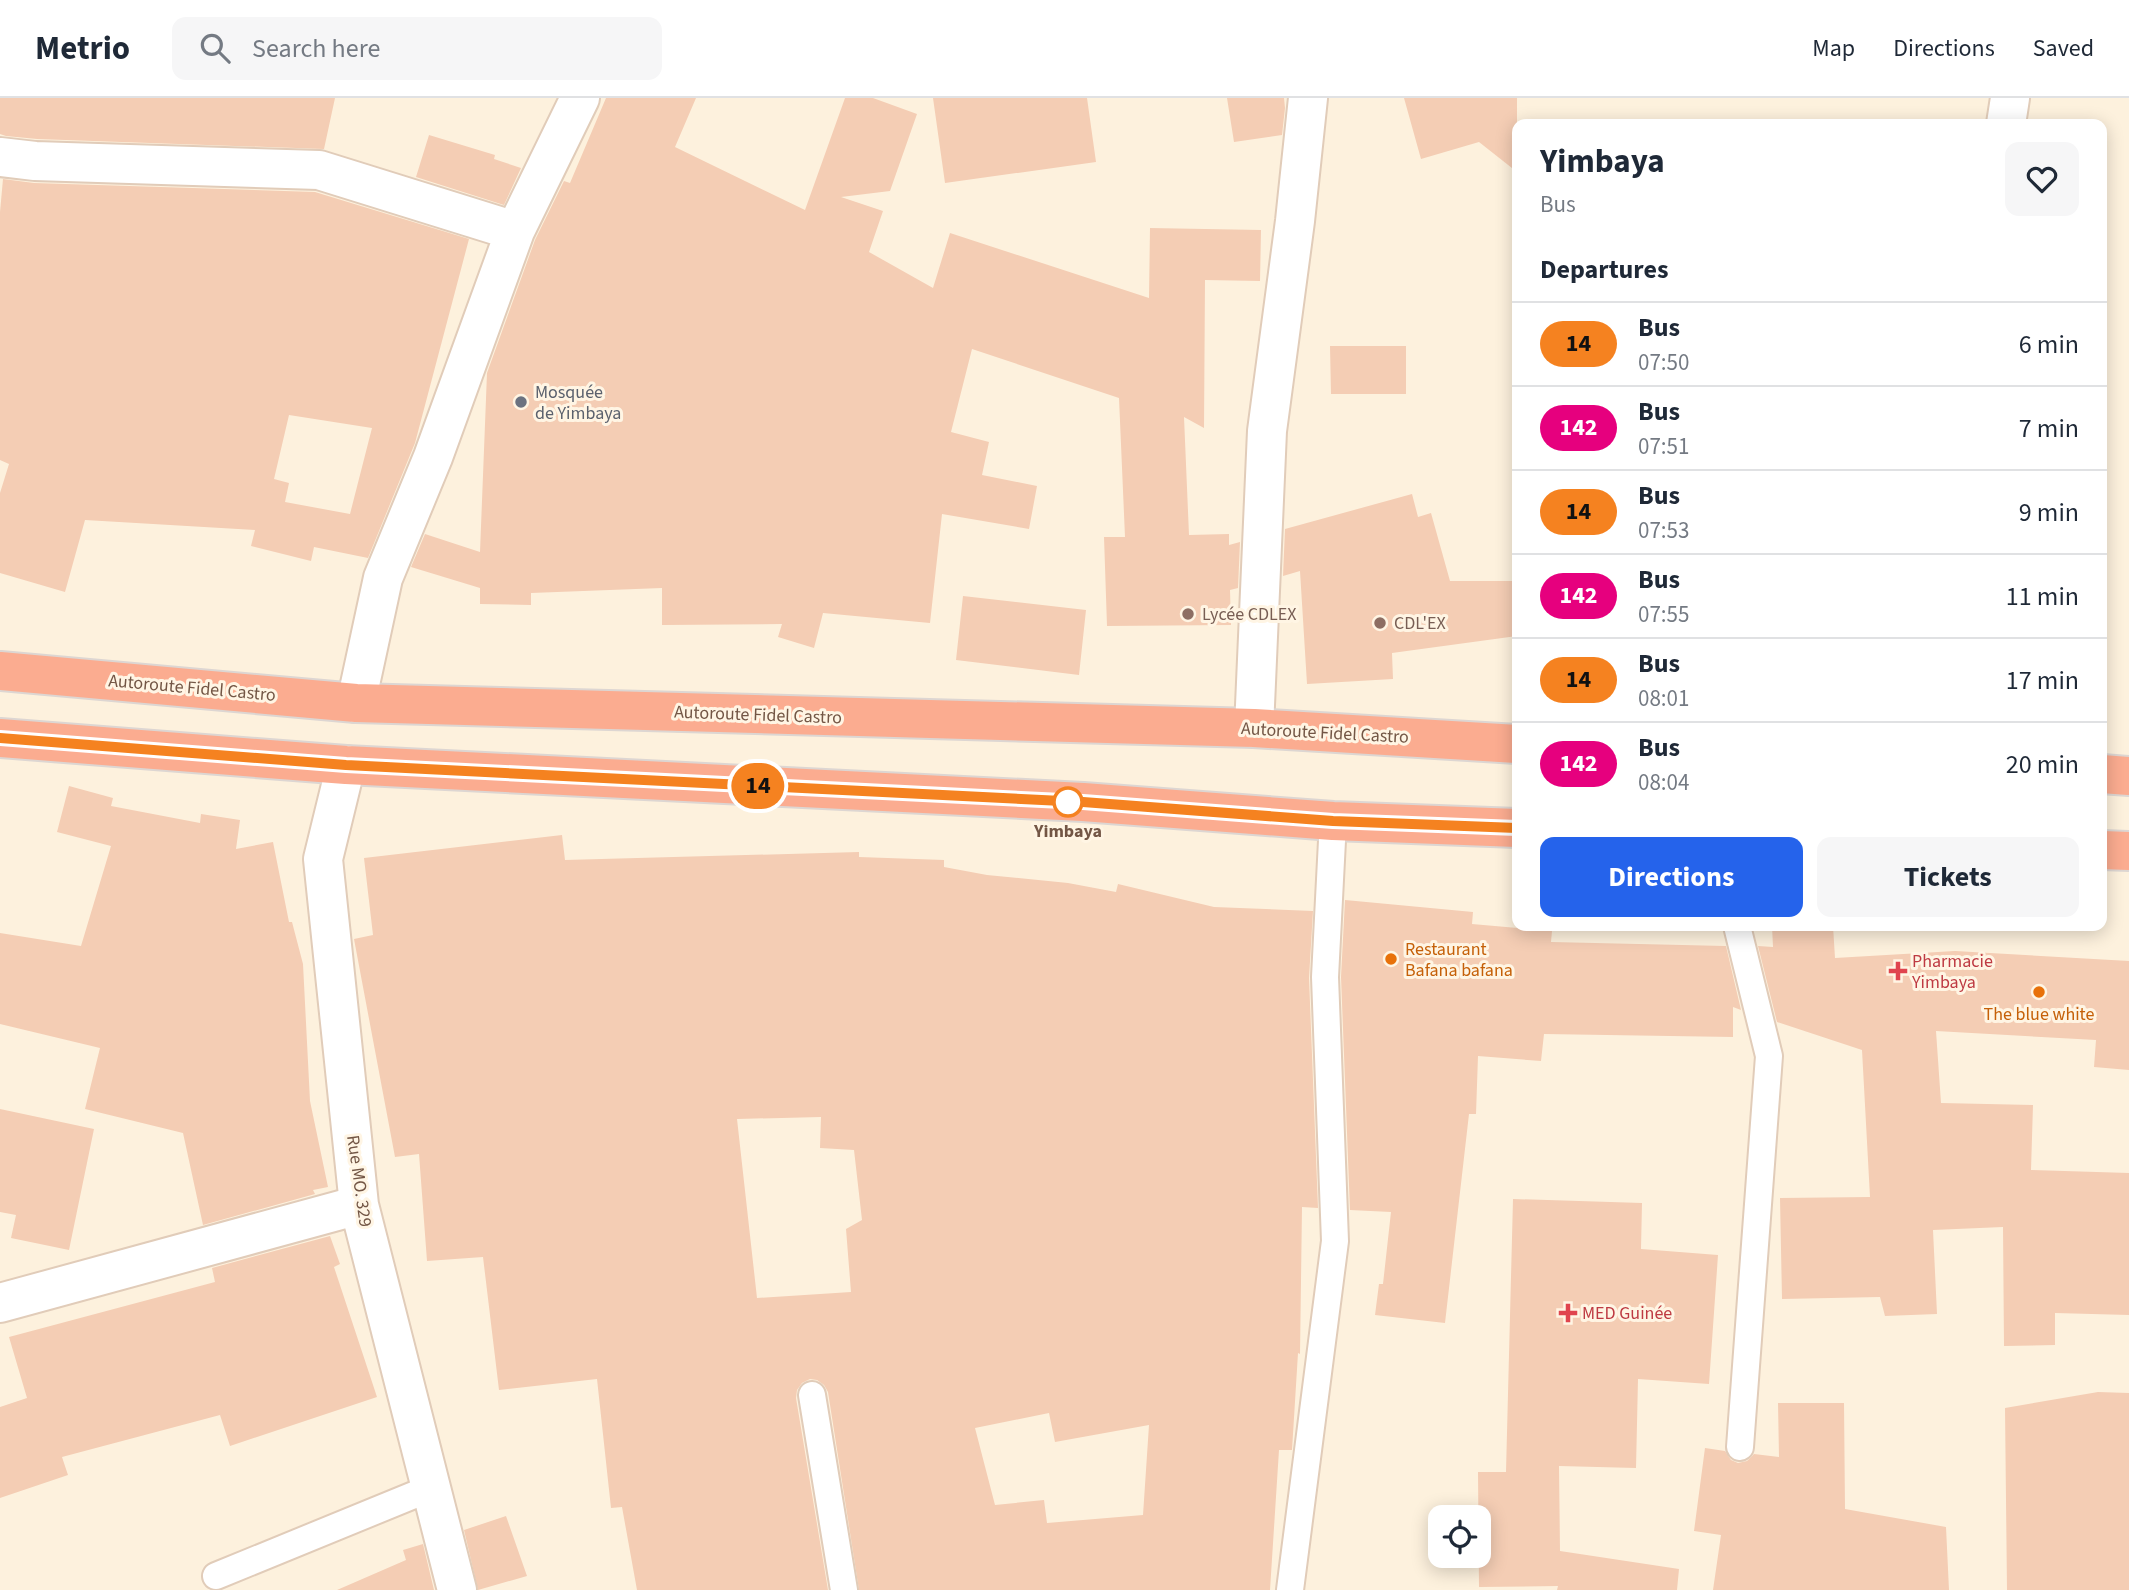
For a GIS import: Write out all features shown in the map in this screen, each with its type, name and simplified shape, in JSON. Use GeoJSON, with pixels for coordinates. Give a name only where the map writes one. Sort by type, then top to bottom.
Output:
{"type":"FeatureCollection","features":[{"type":"Feature","properties":{"kind":"highway","name":"Autoroute Fidel Castro"},"geometry":{"type":"LineString","coordinates":[[0,671],[356,703],[1254,728],[1512,744]]}},
{"type":"Feature","properties":{"kind":"highway"},"geometry":{"type":"LineString","coordinates":[[0,738],[346,765],[1083,802],[1333,821],[1512,828]]}},
{"type":"Feature","properties":{"kind":"highway"},"geometry":{"type":"LineString","coordinates":[[2107,774],[2129,775]]}},
{"type":"Feature","properties":{"kind":"highway"},"geometry":{"type":"LineString","coordinates":[[2107,850],[2129,850]]}},
{"type":"Feature","properties":{"kind":"street"},"geometry":{"type":"LineString","coordinates":[[356,703],[383,578],[433,457],[515,231],[580,98]]}},
{"type":"Feature","properties":{"kind":"street"},"geometry":{"type":"LineString","coordinates":[[1254,728],[1267,431],[1295,221],[1307,98]]}},
{"type":"Feature","properties":{"kind":"street"},"geometry":{"type":"LineString","coordinates":[[2007,119],[2010,98]]}},
{"type":"Feature","properties":{"kind":"street"},"geometry":{"type":"LineString","coordinates":[[0,157],[35,161],[319,170],[515,231]]}},
{"type":"Feature","properties":{"kind":"street","name":"Rue MO. 329"},"geometry":{"type":"LineString","coordinates":[[346,765],[323,859],[359,1205],[457,1590]]}},
{"type":"Feature","properties":{"kind":"street"},"geometry":{"type":"LineString","coordinates":[[0,1303],[359,1205]]}},
{"type":"Feature","properties":{"kind":"lane"},"geometry":{"type":"LineString","coordinates":[[1290,1590],[1335,1241],[1325,977],[1333,821]]}},
{"type":"Feature","properties":{"kind":"lane"},"geometry":{"type":"LineString","coordinates":[[1738,931],[1769,1056],[1740,1447]]}},
{"type":"Feature","properties":{"kind":"lane"},"geometry":{"type":"LineString","coordinates":[[812,1395],[844,1590]]}},
{"type":"Feature","properties":{"kind":"lane"},"geometry":{"type":"LineString","coordinates":[[216,1576],[431,1488]]}},
{"type":"Feature","properties":{"kind":"building"},"geometry":{"type":"Polygon","coordinates":[[[0,98],[335,98],[324,149],[6,136],[0,134],[0,98]]]}},
{"type":"Feature","properties":{"kind":"building"},"geometry":{"type":"Polygon","coordinates":[[[606,98],[696,98],[675,147],[805,210],[845,98],[873,98],[917,114],[890,191],[841,197],[883,211],[869,252],[933,288],[950,233],[1149,298],[1150,228],[1261,230],[1260,281],[1205,280],[1204,428],[1184,417],[1189,535],[1229,534],[1229,545],[1240,542],[1238,588],[1230,590],[1231,625],[1107,626],[1104,537],[1125,537],[1119,398],[972,349],[951,432],[989,442],[982,475],[1037,486],[1029,529],[942,514],[930,623],[823,613],[814,648],[778,637],[782,624],[662,625],[662,588],[531,593],[531,605],[480,604],[480,588],[411,567],[425,534],[480,552],[487,373],[535,240],[564,181],[570,183],[606,98]]]}},
{"type":"Feature","properties":{"kind":"building"},"geometry":{"type":"Polygon","coordinates":[[[933,98],[1087,98],[1096,162],[945,183],[933,98]]]}},
{"type":"Feature","properties":{"kind":"building"},"geometry":{"type":"Polygon","coordinates":[[[1227,98],[1284,98],[1282,135],[1234,142],[1227,98]]]}},
{"type":"Feature","properties":{"kind":"building"},"geometry":{"type":"Polygon","coordinates":[[[1404,98],[1517,98],[1517,119],[1512,119],[1512,168],[1479,142],[1421,159],[1404,98]]]}},
{"type":"Feature","properties":{"kind":"building"},"geometry":{"type":"Polygon","coordinates":[[[429,135],[495,155],[494,159],[521,168],[504,205],[416,177],[429,135]]]}},
{"type":"Feature","properties":{"kind":"building"},"geometry":{"type":"Polygon","coordinates":[[[3,179],[34,183],[315,192],[469,239],[415,443],[368,558],[314,547],[311,561],[251,546],[255,530],[85,520],[65,592],[0,573],[0,493],[9,464],[0,460],[0,212],[3,179]],[[289,415],[274,479],[289,483],[285,502],[350,514],[372,428],[289,415]]]}},
{"type":"Feature","properties":{"kind":"building"},"geometry":{"type":"Polygon","coordinates":[[[1330,346],[1406,346],[1406,394],[1331,394],[1330,346]]]}},
{"type":"Feature","properties":{"kind":"building"},"geometry":{"type":"Polygon","coordinates":[[[1412,494],[1418,517],[1431,513],[1450,581],[1512,581],[1512,637],[1392,653],[1393,679],[1307,684],[1300,571],[1283,576],[1285,529],[1412,494]]]}},
{"type":"Feature","properties":{"kind":"building"},"geometry":{"type":"Polygon","coordinates":[[[963,596],[1086,610],[1079,675],[956,660],[963,596]]]}},
{"type":"Feature","properties":{"kind":"building"},"geometry":{"type":"Polygon","coordinates":[[[69,786],[113,798],[111,806],[200,823],[201,814],[240,820],[236,849],[273,842],[289,922],[292,922],[303,964],[310,1101],[328,1187],[313,1190],[315,1194],[203,1225],[183,1133],[85,1109],[100,1048],[0,1024],[0,933],[81,946],[111,846],[57,832],[69,786]]]}},
{"type":"Feature","properties":{"kind":"building"},"geometry":{"type":"Polygon","coordinates":[[[562,835],[565,860],[859,852],[859,857],[944,860],[944,867],[987,875],[1068,883],[1116,892],[1118,884],[1214,907],[1313,911],[1309,978],[1318,1208],[1302,1207],[1300,1354],[1298,1353],[1292,1450],[1279,1450],[1270,1590],[859,1590],[828,1392],[824,1385],[810,1379],[802,1383],[796,1398],[828,1590],[637,1590],[622,1507],[611,1508],[597,1379],[499,1390],[483,1257],[427,1261],[419,1154],[395,1157],[354,939],[373,935],[364,858],[562,835]],[[821,1117],[737,1119],[757,1298],[851,1292],[846,1229],[862,1220],[854,1150],[820,1148],[821,1117]],[[1049,1413],[975,1428],[995,1505],[1044,1500],[1047,1523],[1143,1515],[1149,1425],[1055,1442],[1049,1413]]]}},
{"type":"Feature","properties":{"kind":"building"},"geometry":{"type":"Polygon","coordinates":[[[1345,900],[1473,912],[1472,924],[1512,928],[1512,931],[1552,931],[1551,942],[1726,946],[1741,1010],[1733,1007],[1733,1037],[1544,1034],[1541,1061],[1478,1056],[1476,1114],[1469,1114],[1445,1323],[1375,1315],[1379,1284],[1383,1284],[1391,1212],[1350,1210],[1341,977],[1345,900]]]}},
{"type":"Feature","properties":{"kind":"building"},"geometry":{"type":"Polygon","coordinates":[[[1772,931],[1833,931],[1835,958],[1955,951],[2129,961],[2129,1070],[2094,1067],[2096,1040],[1936,1031],[1941,1103],[2033,1105],[2031,1170],[2129,1173],[2129,1315],[2055,1313],[2055,1345],[2004,1346],[2003,1227],[1933,1230],[1937,1314],[1885,1316],[1880,1297],[1782,1299],[1780,1198],[1870,1197],[1862,1050],[1777,1022],[1758,946],[1773,947],[1772,931]]]}},
{"type":"Feature","properties":{"kind":"building"},"geometry":{"type":"Polygon","coordinates":[[[0,1109],[94,1129],[69,1250],[11,1238],[16,1215],[0,1212],[0,1109]]]}},
{"type":"Feature","properties":{"kind":"building"},"geometry":{"type":"Polygon","coordinates":[[[1513,1199],[1642,1203],[1641,1249],[1718,1255],[1709,1384],[1638,1379],[1636,1468],[1559,1466],[1560,1551],[1679,1569],[1677,1590],[1557,1590],[1558,1586],[1479,1587],[1479,1568],[1491,1568],[1491,1505],[1478,1505],[1478,1472],[1506,1472],[1513,1199]]]}},
{"type":"Feature","properties":{"kind":"building"},"geometry":{"type":"Polygon","coordinates":[[[330,1236],[340,1264],[334,1267],[377,1397],[230,1446],[220,1415],[62,1457],[68,1475],[0,1498],[0,1407],[27,1398],[9,1337],[215,1282],[212,1268],[330,1236]]]}},
{"type":"Feature","properties":{"kind":"building"},"geometry":{"type":"Polygon","coordinates":[[[2098,1392],[2129,1393],[2129,1590],[2007,1590],[2005,1408],[2098,1392]]]}},
{"type":"Feature","properties":{"kind":"building"},"geometry":{"type":"Polygon","coordinates":[[[1778,1403],[1844,1403],[1845,1509],[1946,1527],[1949,1590],[1713,1590],[1721,1535],[1694,1531],[1705,1448],[1725,1451],[1731,1460],[1738,1463],[1747,1461],[1754,1454],[1779,1457],[1778,1403]]]}},
{"type":"Feature","properties":{"kind":"building"},"geometry":{"type":"Polygon","coordinates":[[[506,1516],[527,1576],[478,1590],[464,1530],[506,1516]]]}},
{"type":"Feature","properties":{"kind":"building"},"geometry":{"type":"Polygon","coordinates":[[[423,1544],[434,1590],[337,1590],[406,1560],[403,1550],[423,1544]]]}},
{"type":"Feature","properties":{"kind":"bus line","name":"14"},"geometry":{"type":"LineString","coordinates":[[0,738],[346,765],[1083,802],[1333,821],[1512,828]]}},
{"type":"Feature","properties":{"kind":"place","name":"Mosquée de Yimbaya"},"geometry":{"type":"Point","coordinates":[521,402]}},
{"type":"Feature","properties":{"kind":"place","name":"Lycée CDLEX"},"geometry":{"type":"Point","coordinates":[1188,614]}},
{"type":"Feature","properties":{"kind":"place","name":"CDL'EX"},"geometry":{"type":"Point","coordinates":[1380,623]}},
{"type":"Feature","properties":{"kind":"place","name":"Yimbaya"},"geometry":{"type":"Point","coordinates":[1068,802]}},
{"type":"Feature","properties":{"kind":"place","name":"Restaurant Bafana bafana"},"geometry":{"type":"Point","coordinates":[1391,959]}},
{"type":"Feature","properties":{"kind":"place","name":"Pharmacie Yimbaya"},"geometry":{"type":"Point","coordinates":[1898,971]}},
{"type":"Feature","properties":{"kind":"place","name":"The blue white"},"geometry":{"type":"Point","coordinates":[2039,992]}},
{"type":"Feature","properties":{"kind":"place","name":"MED Guinée"},"geometry":{"type":"Point","coordinates":[1568,1313]}}]}
